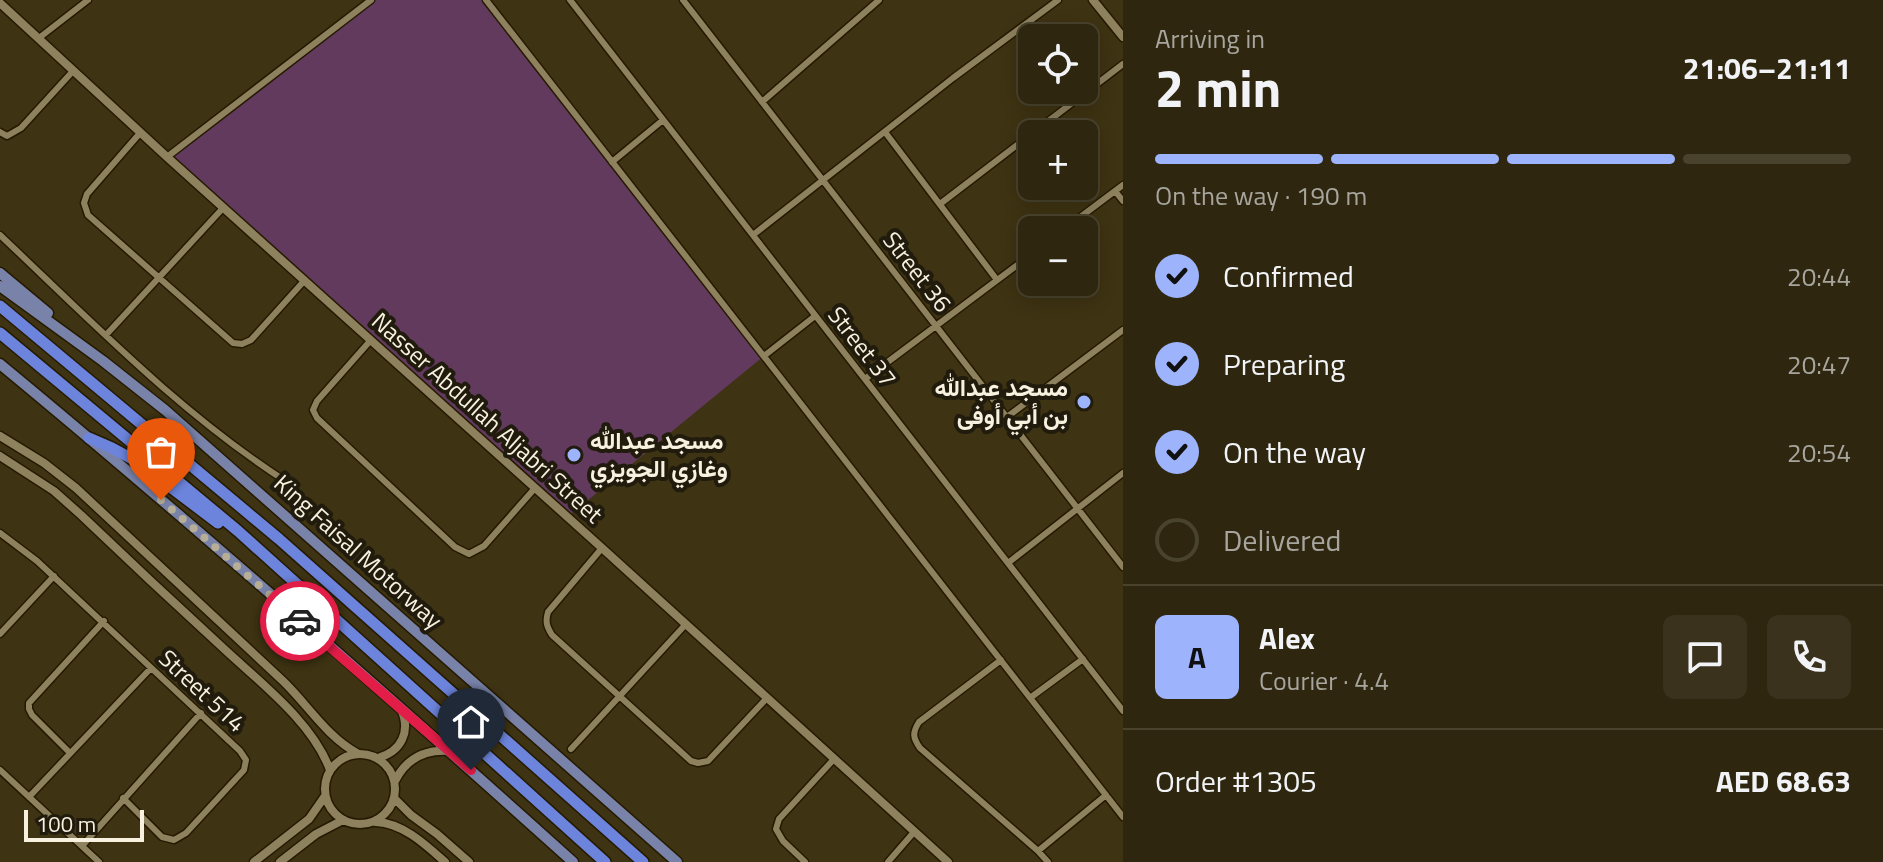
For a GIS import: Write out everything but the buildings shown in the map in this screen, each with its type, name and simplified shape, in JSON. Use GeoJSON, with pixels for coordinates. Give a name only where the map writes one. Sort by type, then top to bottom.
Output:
{"type":"FeatureCollection","features":[{"type":"Feature","properties":{"kind":"highway","name":"King Faisal Motorway"},"geometry":{"type":"LineString","coordinates":[[0,306],[279,539],[643,862]]}},
{"type":"Feature","properties":{"kind":"highway"},"geometry":{"type":"LineString","coordinates":[[0,333],[238,531],[605,862]]}},
{"type":"Feature","properties":{"kind":"highway"},"geometry":{"type":"LineString","coordinates":[[89,438],[136,461],[210,518],[238,531]]}},
{"type":"Feature","properties":{"kind":"main road"},"geometry":{"type":"LineString","coordinates":[[0,273],[72,338]]}},
{"type":"Feature","properties":{"kind":"main road","name":"King Faisal Motorway"},"geometry":{"type":"LineString","coordinates":[[0,286],[134,385],[194,436],[677,862]]}},
{"type":"Feature","properties":{"kind":"main road"},"geometry":{"type":"LineString","coordinates":[[0,364],[450,751],[573,862]]}},
{"type":"Feature","properties":{"kind":"street"},"geometry":{"type":"LineString","coordinates":[[39,38],[88,0]]}},
{"type":"Feature","properties":{"kind":"street"},"geometry":{"type":"LineString","coordinates":[[167,157],[371,0]]}},
{"type":"Feature","properties":{"kind":"street"},"geometry":{"type":"LineString","coordinates":[[486,0],[1123,817]]}},
{"type":"Feature","properties":{"kind":"street","name":"Street 36"},"geometry":{"type":"LineString","coordinates":[[683,0],[1123,567]]}},
{"type":"Feature","properties":{"kind":"street"},"geometry":{"type":"LineString","coordinates":[[865,0],[871,7]]}},
{"type":"Feature","properties":{"kind":"street"},"geometry":{"type":"LineString","coordinates":[[762,102],[879,0]]}},
{"type":"Feature","properties":{"kind":"street"},"geometry":{"type":"LineString","coordinates":[[753,235],[1058,0]]}},
{"type":"Feature","properties":{"kind":"street"},"geometry":{"type":"LineString","coordinates":[[1093,0],[1121,32]]}},
{"type":"Feature","properties":{"kind":"street","name":"Street 37"},"geometry":{"type":"LineString","coordinates":[[574,2],[1123,711]]}},
{"type":"Feature","properties":{"kind":"street","name":"Nasser Abdullah Aljabri Street"},"geometry":{"type":"LineString","coordinates":[[0,3],[948,862]]}},
{"type":"Feature","properties":{"kind":"street"},"geometry":{"type":"LineString","coordinates":[[940,204],[1123,64]]}},
{"type":"Feature","properties":{"kind":"street"},"geometry":{"type":"LineString","coordinates":[[0,132],[7,136],[21,128],[73,71]]}},
{"type":"Feature","properties":{"kind":"street"},"geometry":{"type":"LineString","coordinates":[[612,162],[663,120]]}},
{"type":"Feature","properties":{"kind":"street"},"geometry":{"type":"LineString","coordinates":[[885,132],[997,280]]}},
{"type":"Feature","properties":{"kind":"street"},"geometry":{"type":"LineString","coordinates":[[140,133],[87,194],[84,203],[88,215],[233,343],[242,344],[251,340],[304,281]]}},
{"type":"Feature","properties":{"kind":"street"},"geometry":{"type":"LineString","coordinates":[[1082,216],[1123,185]]}},
{"type":"Feature","properties":{"kind":"street"},"geometry":{"type":"LineString","coordinates":[[1115,191],[1123,201]]}},
{"type":"Feature","properties":{"kind":"street"},"geometry":{"type":"LineString","coordinates":[[106,335],[223,208]]}},
{"type":"Feature","properties":{"kind":"street"},"geometry":{"type":"LineString","coordinates":[[0,235],[213,431],[290,484]]}},
{"type":"Feature","properties":{"kind":"street"},"geometry":{"type":"LineString","coordinates":[[865,379],[1018,264]]}},
{"type":"Feature","properties":{"kind":"street"},"geometry":{"type":"LineString","coordinates":[[764,356],[815,316]]}},
{"type":"Feature","properties":{"kind":"street"},"geometry":{"type":"LineString","coordinates":[[1007,417],[1123,330]]}},
{"type":"Feature","properties":{"kind":"street"},"geometry":{"type":"LineString","coordinates":[[370,341],[317,401],[313,410],[317,418],[455,547],[469,554],[484,546],[535,488]]}},
{"type":"Feature","properties":{"kind":"street"},"geometry":{"type":"LineString","coordinates":[[0,436],[60,475],[290,688],[338,741],[357,753],[378,758],[389,768],[395,781]]}},
{"type":"Feature","properties":{"kind":"street"},"geometry":{"type":"LineString","coordinates":[[0,456],[54,491],[286,708],[316,743],[330,770]]}},
{"type":"Feature","properties":{"kind":"street"},"geometry":{"type":"LineString","coordinates":[[1008,563],[1123,473]]}},
{"type":"Feature","properties":{"kind":"street"},"geometry":{"type":"LineString","coordinates":[[95,528],[134,558],[145,554]]}},
{"type":"Feature","properties":{"kind":"street","name":"Street 514"},"geometry":{"type":"LineString","coordinates":[[0,533],[17,544],[104,621],[246,760],[244,770],[186,833],[174,840],[162,837],[123,798]]}},
{"type":"Feature","properties":{"kind":"street"},"geometry":{"type":"LineString","coordinates":[[602,548],[548,612],[546,620],[552,635],[691,761],[708,761],[767,698]]}},
{"type":"Feature","properties":{"kind":"street"},"geometry":{"type":"LineString","coordinates":[[0,634],[54,576]]}},
{"type":"Feature","properties":{"kind":"street"},"geometry":{"type":"LineString","coordinates":[[70,753],[32,715],[29,703],[104,621]]}},
{"type":"Feature","properties":{"kind":"street"},"geometry":{"type":"LineString","coordinates":[[571,749],[686,624]]}},
{"type":"Feature","properties":{"kind":"street"},"geometry":{"type":"LineString","coordinates":[[1030,698],[1083,659]]}},
{"type":"Feature","properties":{"kind":"street"},"geometry":{"type":"LineString","coordinates":[[1001,660],[919,722],[913,739],[1048,862]]}},
{"type":"Feature","properties":{"kind":"street"},"geometry":{"type":"LineString","coordinates":[[29,797],[151,668]]}},
{"type":"Feature","properties":{"kind":"street"},"geometry":{"type":"LineString","coordinates":[[378,758],[394,751],[404,736],[406,725],[400,708]]}},
{"type":"Feature","properties":{"kind":"street"},"geometry":{"type":"LineString","coordinates":[[82,846],[201,713]]}},
{"type":"Feature","properties":{"kind":"street"},"geometry":{"type":"LineString","coordinates":[[371,823],[388,811],[394,798],[395,781],[402,769],[417,756],[450,751]]}},
{"type":"Feature","properties":{"kind":"street"},"geometry":{"type":"LineString","coordinates":[[357,753],[342,758],[330,770],[325,796],[331,810],[343,820],[361,825],[388,823],[400,828],[445,862]]}},
{"type":"Feature","properties":{"kind":"street"},"geometry":{"type":"LineString","coordinates":[[805,862],[783,841],[776,829],[779,819],[834,759]]}},
{"type":"Feature","properties":{"kind":"street"},"geometry":{"type":"LineString","coordinates":[[0,770],[99,862]]}},
{"type":"Feature","properties":{"kind":"street"},"geometry":{"type":"LineString","coordinates":[[1038,851],[1106,795]]}},
{"type":"Feature","properties":{"kind":"street"},"geometry":{"type":"LineString","coordinates":[[254,862],[309,819],[325,796]]}},
{"type":"Feature","properties":{"kind":"street"},"geometry":{"type":"LineString","coordinates":[[394,798],[469,862]]}},
{"type":"Feature","properties":{"kind":"street"},"geometry":{"type":"LineString","coordinates":[[280,862],[316,834],[343,820]]}},
{"type":"Feature","properties":{"kind":"street"},"geometry":{"type":"LineString","coordinates":[[888,862],[914,832]]}},
{"type":"Feature","properties":{"kind":"shaded area"},"geometry":{"type":"Polygon","coordinates":[[[371,0],[486,0],[764,356],[571,514],[535,488],[167,157],[371,0]]]}},
{"type":"Feature","properties":{"kind":"way so far"},"geometry":{"type":"LineString","coordinates":[[161,500],[300,621]]}},
{"type":"Feature","properties":{"kind":"place","name":"مسجد عبدالله بن أبي أوفى"},"geometry":{"type":"Point","coordinates":[1084,402]}},
{"type":"Feature","properties":{"kind":"place","name":"مسجد عبدالله وغازي الجويزي"},"geometry":{"type":"Point","coordinates":[574,455]}},
{"type":"Feature","properties":{"kind":"route"},"geometry":{"type":"LineString","coordinates":[[300,621],[471,770]]}}]}
